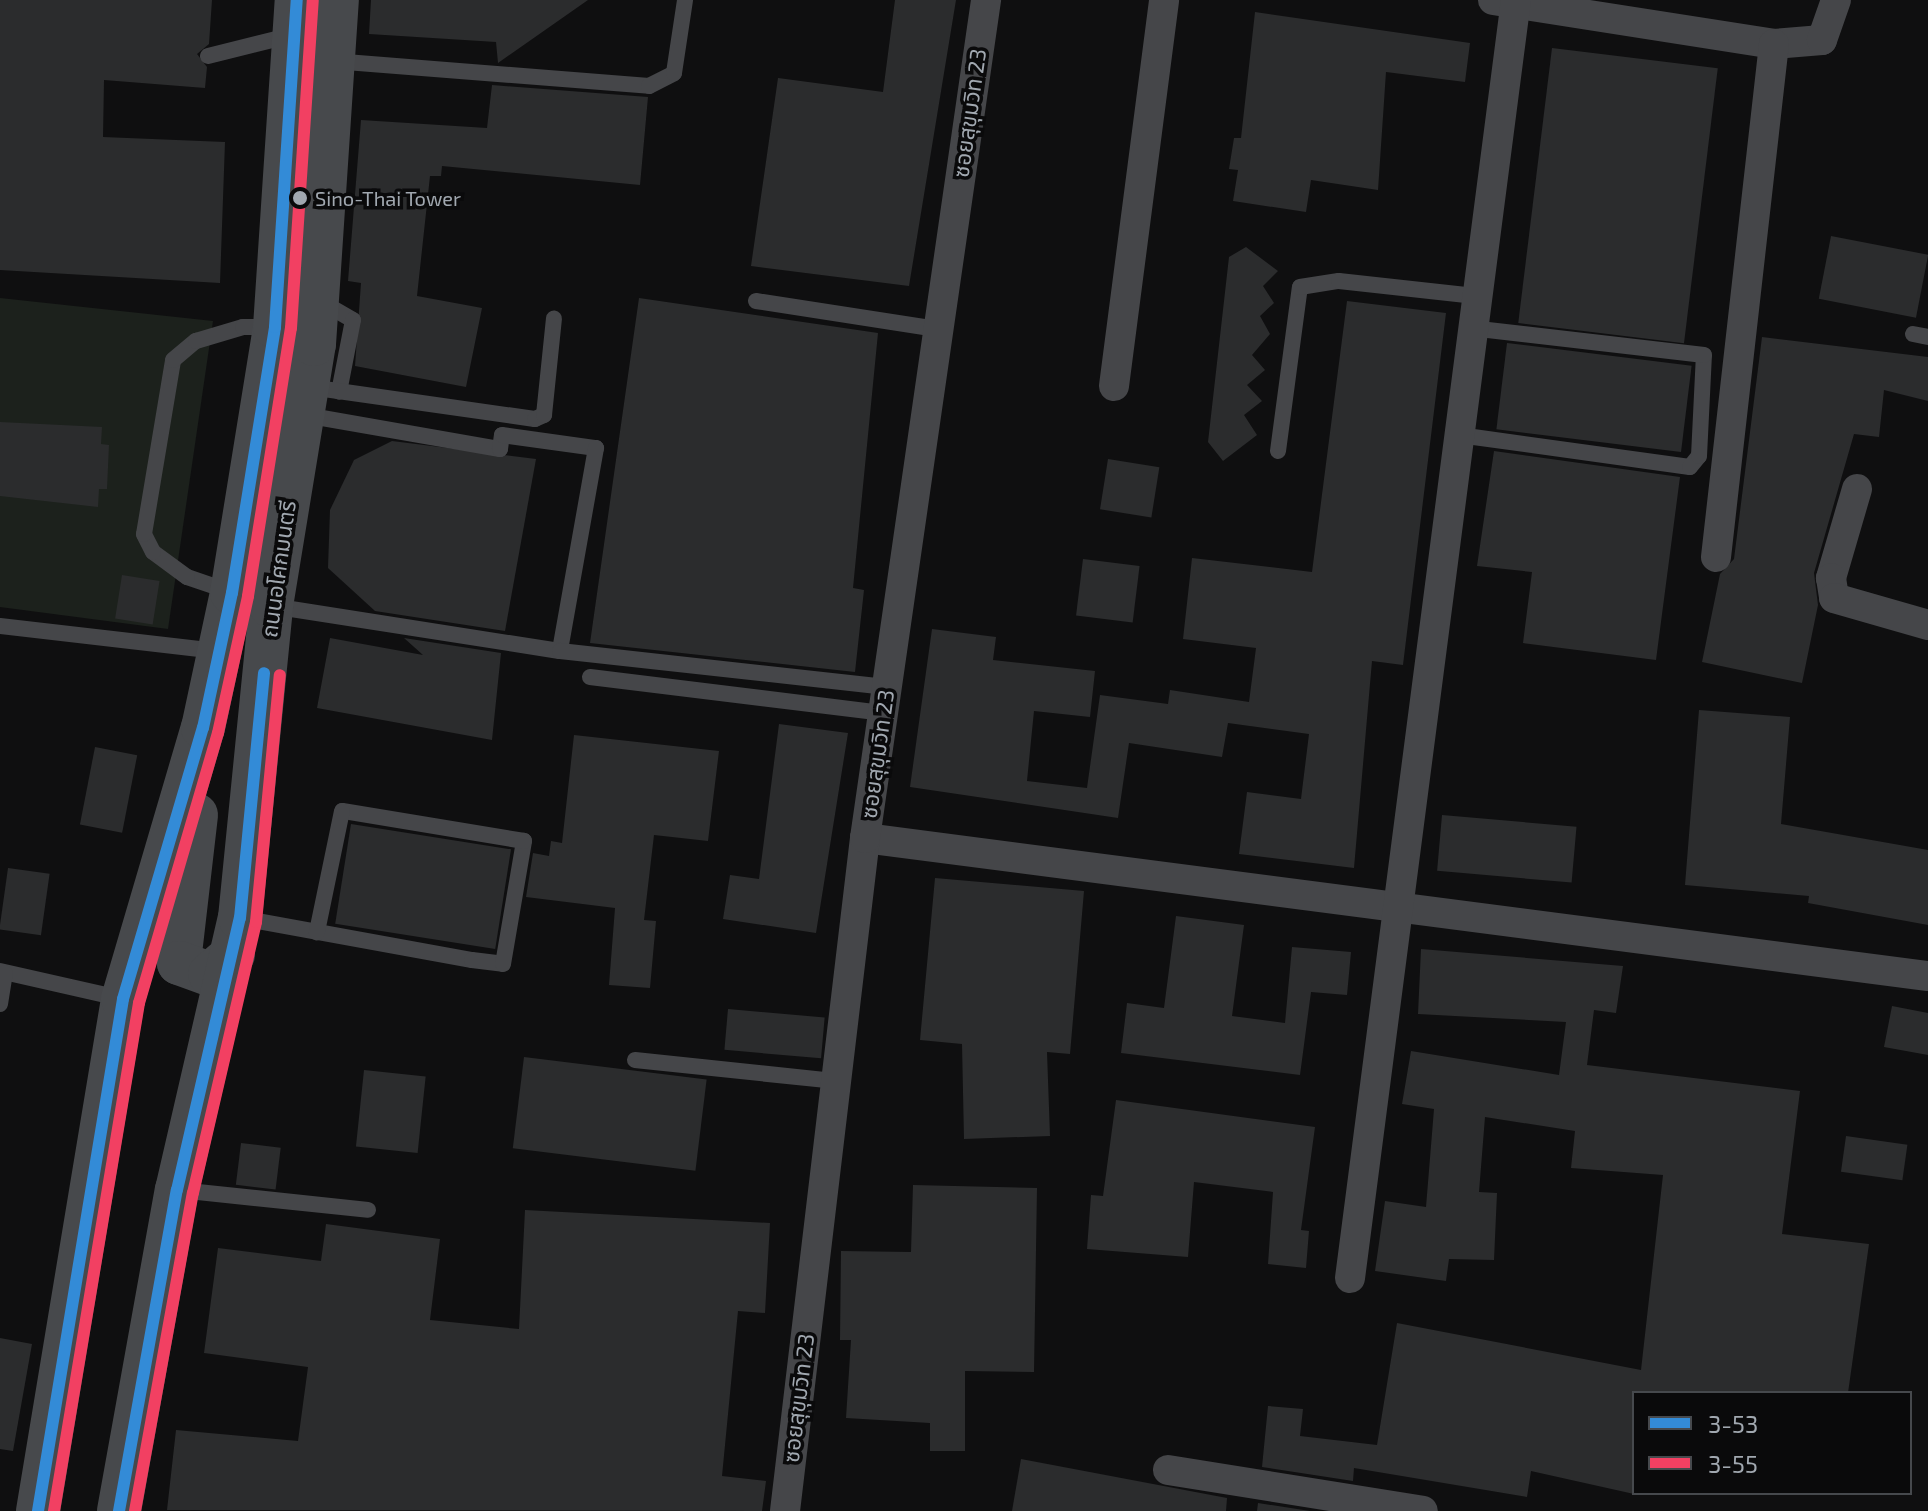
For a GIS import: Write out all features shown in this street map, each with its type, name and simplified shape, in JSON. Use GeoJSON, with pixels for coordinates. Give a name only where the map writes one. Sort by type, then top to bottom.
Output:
{"type":"FeatureCollection","features":[{"type":"Feature","properties":{"kind":"main road","name":"ถนนอโศกมนตรี"},"geometry":{"type":"LineString","coordinates":[[38,1511],[123,999],[203,728],[221,651],[252,599],[317,398],[319,300],[337,0]]}},
{"type":"Feature","properties":{"kind":"main road","name":"ถนนอโศกมนตรี"},"geometry":{"type":"LineString","coordinates":[[119,1511],[177,1190],[236,936],[252,599],[275,327],[295,17]]}},
{"type":"Feature","properties":{"kind":"main road"},"geometry":{"type":"LineString","coordinates":[[203,728],[179,963],[210,974],[236,936]]}},
{"type":"Feature","properties":{"kind":"street","name":"ซอยสุขุมวิท 23"},"geometry":{"type":"LineString","coordinates":[[785,1511],[865,838],[986,0]]}},
{"type":"Feature","properties":{"kind":"street"},"geometry":{"type":"LineString","coordinates":[[1114,386],[1164,0]]}},
{"type":"Feature","properties":{"kind":"street"},"geometry":{"type":"LineString","coordinates":[[1350,1278],[1459,435],[1508,1],[1774,44],[1822,40],[1836,0]]}},
{"type":"Feature","properties":{"kind":"street"},"geometry":{"type":"LineString","coordinates":[[1716,557],[1774,44]]}},
{"type":"Feature","properties":{"kind":"street"},"geometry":{"type":"LineString","coordinates":[[1857,489],[1831,578],[1834,598],[1928,625]]}},
{"type":"Feature","properties":{"kind":"street"},"geometry":{"type":"LineString","coordinates":[[865,838],[1400,903],[1928,976]]}},
{"type":"Feature","properties":{"kind":"street"},"geometry":{"type":"LineString","coordinates":[[1168,1470],[1423,1511]]}},
{"type":"Feature","properties":{"kind":"lane"},"geometry":{"type":"LineString","coordinates":[[332,61],[649,86],[674,73],[685,0]]}},
{"type":"Feature","properties":{"kind":"lane"},"geometry":{"type":"LineString","coordinates":[[208,56],[295,17]]}},
{"type":"Feature","properties":{"kind":"lane"},"geometry":{"type":"LineString","coordinates":[[1278,451],[1300,287],[1339,281],[1475,296]]}},
{"type":"Feature","properties":{"kind":"lane"},"geometry":{"type":"LineString","coordinates":[[756,301],[937,329]]}},
{"type":"Feature","properties":{"kind":"lane"},"geometry":{"type":"LineString","coordinates":[[317,398],[535,419],[544,415],[554,319]]}},
{"type":"Feature","properties":{"kind":"lane"},"geometry":{"type":"LineString","coordinates":[[275,327],[243,327],[196,341],[173,360],[144,534],[153,552],[187,577],[252,599],[560,651],[884,700]]}},
{"type":"Feature","properties":{"kind":"lane"},"geometry":{"type":"LineString","coordinates":[[1459,435],[1690,467],[1699,456],[1704,355],[1471,328]]}},
{"type":"Feature","properties":{"kind":"lane"},"geometry":{"type":"LineString","coordinates":[[317,398],[500,449],[502,435],[596,448],[560,651]]}},
{"type":"Feature","properties":{"kind":"lane"},"geometry":{"type":"LineString","coordinates":[[0,626],[221,651]]}},
{"type":"Feature","properties":{"kind":"lane"},"geometry":{"type":"LineString","coordinates":[[590,677],[884,700]]}},
{"type":"Feature","properties":{"kind":"lane"},"geometry":{"type":"LineString","coordinates":[[236,936],[317,932],[503,964],[524,841],[342,811],[317,932]]}},
{"type":"Feature","properties":{"kind":"lane"},"geometry":{"type":"LineString","coordinates":[[0,1004],[3,972],[123,999]]}},
{"type":"Feature","properties":{"kind":"lane"},"geometry":{"type":"LineString","coordinates":[[635,1060],[834,1081]]}},
{"type":"Feature","properties":{"kind":"lane"},"geometry":{"type":"LineString","coordinates":[[177,1190],[368,1210]]}},
{"type":"Feature","properties":{"kind":"shaded area"},"geometry":{"type":"Polygon","coordinates":[[[0,298],[213,321],[168,629],[0,607],[0,298]]]}},
{"type":"Feature","properties":{"kind":"building"},"geometry":{"type":"Polygon","coordinates":[[[0,0],[212,0],[209,44],[197,54],[207,67],[205,88],[104,80],[103,137],[225,142],[220,283],[0,270],[0,0]]]}},
{"type":"Feature","properties":{"kind":"building"},"geometry":{"type":"Polygon","coordinates":[[[371,0],[588,0],[498,63],[496,42],[369,34],[371,0]]]}},
{"type":"Feature","properties":{"kind":"building"},"geometry":{"type":"Polygon","coordinates":[[[895,0],[956,0],[909,286],[751,266],[778,78],[883,92],[895,0]]]}},
{"type":"Feature","properties":{"kind":"building"},"geometry":{"type":"Polygon","coordinates":[[[1255,12],[1470,43],[1465,82],[1386,72],[1378,190],[1311,180],[1306,212],[1233,201],[1238,170],[1229,169],[1234,138],[1241,138],[1255,12]]]}},
{"type":"Feature","properties":{"kind":"building"},"geometry":{"type":"Polygon","coordinates":[[[1552,48],[1718,68],[1684,343],[1518,323],[1552,48]]]}},
{"type":"Feature","properties":{"kind":"building"},"geometry":{"type":"Polygon","coordinates":[[[492,85],[648,97],[640,185],[442,166],[441,176],[430,176],[417,296],[482,308],[466,387],[355,366],[361,283],[348,281],[361,120],[487,128],[492,85]]]}},
{"type":"Feature","properties":{"kind":"building"},"geometry":{"type":"Polygon","coordinates":[[[1831,236],[1928,255],[1916,318],[1819,299],[1831,236]]]}},
{"type":"Feature","properties":{"kind":"building"},"geometry":{"type":"Polygon","coordinates":[[[1246,247],[1278,271],[1263,286],[1274,303],[1260,316],[1270,334],[1252,355],[1265,370],[1247,385],[1262,401],[1244,415],[1257,435],[1223,461],[1208,442],[1229,257],[1246,247]]]}},
{"type":"Feature","properties":{"kind":"building"},"geometry":{"type":"Polygon","coordinates":[[[639,298],[878,333],[853,588],[864,590],[855,672],[590,643],[639,298]]]}},
{"type":"Feature","properties":{"kind":"building"},"geometry":{"type":"Polygon","coordinates":[[[1347,301],[1446,313],[1403,665],[1372,661],[1354,868],[1239,854],[1247,792],[1301,799],[1309,734],[1228,723],[1222,757],[1129,743],[1118,818],[910,787],[932,629],[996,637],[993,660],[1095,671],[1090,717],[1034,711],[1027,781],[1087,788],[1100,695],[1168,704],[1170,690],[1249,702],[1256,648],[1183,639],[1192,558],[1312,572],[1347,301]]]}},
{"type":"Feature","properties":{"kind":"building"},"geometry":{"type":"Polygon","coordinates":[[[1762,337],[1928,357],[1928,401],[1884,390],[1879,437],[1854,434],[1814,573],[1818,605],[1802,683],[1702,662],[1720,574],[1734,559],[1762,337]]]}},
{"type":"Feature","properties":{"kind":"building"},"geometry":{"type":"Polygon","coordinates":[[[1507,343],[1692,366],[1681,452],[1496,429],[1507,343]]]}},
{"type":"Feature","properties":{"kind":"building"},"geometry":{"type":"Polygon","coordinates":[[[0,422],[102,427],[101,444],[109,445],[107,489],[99,489],[98,507],[0,496],[0,422]]]}},
{"type":"Feature","properties":{"kind":"building"},"geometry":{"type":"Polygon","coordinates":[[[392,441],[536,459],[505,631],[375,611],[328,568],[330,510],[354,460],[392,441]]]}},
{"type":"Feature","properties":{"kind":"building"},"geometry":{"type":"Polygon","coordinates":[[[1494,451],[1680,477],[1656,660],[1523,643],[1532,572],[1477,566],[1494,451]]]}},
{"type":"Feature","properties":{"kind":"building"},"geometry":{"type":"Polygon","coordinates":[[[1108,459],[1159,467],[1151,518],[1100,509],[1108,459]]]}},
{"type":"Feature","properties":{"kind":"building"},"geometry":{"type":"Polygon","coordinates":[[[1083,559],[1140,566],[1133,623],[1076,616],[1083,559]]]}},
{"type":"Feature","properties":{"kind":"building"},"geometry":{"type":"Polygon","coordinates":[[[122,575],[160,581],[153,624],[115,618],[122,575]]]}},
{"type":"Feature","properties":{"kind":"building"},"geometry":{"type":"Polygon","coordinates":[[[330,638],[423,655],[404,638],[501,653],[492,740],[317,708],[330,638]]]}},
{"type":"Feature","properties":{"kind":"building"},"geometry":{"type":"Polygon","coordinates":[[[1699,710],[1790,717],[1781,824],[1928,850],[1928,925],[1808,903],[1809,896],[1685,885],[1699,710]]]}},
{"type":"Feature","properties":{"kind":"building"},"geometry":{"type":"Polygon","coordinates":[[[779,724],[848,733],[816,933],[723,919],[730,875],[759,879],[779,724]]]}},
{"type":"Feature","properties":{"kind":"building"},"geometry":{"type":"Polygon","coordinates":[[[574,735],[719,751],[708,841],[654,835],[644,920],[656,921],[650,988],[609,985],[615,908],[526,897],[533,853],[549,856],[551,841],[562,843],[574,735]]]}},
{"type":"Feature","properties":{"kind":"building"},"geometry":{"type":"Polygon","coordinates":[[[95,747],[137,755],[122,833],[80,825],[95,747]]]}},
{"type":"Feature","properties":{"kind":"building"},"geometry":{"type":"Polygon","coordinates":[[[1442,815],[1576,827],[1572,883],[1437,871],[1442,815]]]}},
{"type":"Feature","properties":{"kind":"building"},"geometry":{"type":"Polygon","coordinates":[[[351,824],[511,849],[495,949],[335,924],[351,824]]]}},
{"type":"Feature","properties":{"kind":"building"},"geometry":{"type":"Polygon","coordinates":[[[8,868],[50,874],[41,935],[0,929],[8,868]]]}},
{"type":"Feature","properties":{"kind":"building"},"geometry":{"type":"Polygon","coordinates":[[[935,878],[1084,891],[1070,1054],[1047,1052],[1050,1136],[964,1139],[962,1044],[920,1040],[935,878]]]}},
{"type":"Feature","properties":{"kind":"building"},"geometry":{"type":"Polygon","coordinates":[[[1176,916],[1244,925],[1232,1016],[1285,1023],[1292,947],[1351,952],[1347,995],[1311,992],[1300,1075],[1121,1053],[1127,1003],[1164,1008],[1176,916]]]}},
{"type":"Feature","properties":{"kind":"building"},"geometry":{"type":"Polygon","coordinates":[[[1421,949],[1623,966],[1616,1013],[1594,1010],[1587,1065],[1800,1091],[1782,1234],[1869,1244],[1848,1391],[1632,1391],[1632,1494],[1531,1471],[1527,1497],[1354,1468],[1353,1481],[1262,1467],[1268,1406],[1303,1409],[1300,1436],[1377,1445],[1397,1323],[1641,1370],[1663,1175],[1571,1168],[1575,1131],[1485,1117],[1479,1192],[1497,1193],[1494,1260],[1449,1259],[1446,1281],[1375,1271],[1385,1201],[1426,1207],[1434,1109],[1402,1104],[1411,1051],[1559,1075],[1566,1022],[1418,1014],[1421,949]]]}},
{"type":"Feature","properties":{"kind":"building"},"geometry":{"type":"Polygon","coordinates":[[[1892,1006],[1928,1013],[1928,1055],[1884,1047],[1892,1006]]]}},
{"type":"Feature","properties":{"kind":"building"},"geometry":{"type":"Polygon","coordinates":[[[728,1009],[825,1017],[821,1058],[724,1050],[728,1009]]]}},
{"type":"Feature","properties":{"kind":"building"},"geometry":{"type":"Polygon","coordinates":[[[524,1057],[707,1079],[695,1171],[513,1148],[524,1057]]]}},
{"type":"Feature","properties":{"kind":"building"},"geometry":{"type":"Polygon","coordinates":[[[364,1070],[426,1076],[418,1153],[356,1147],[364,1070]]]}},
{"type":"Feature","properties":{"kind":"building"},"geometry":{"type":"Polygon","coordinates":[[[1116,1100],[1315,1127],[1301,1230],[1309,1231],[1306,1268],[1268,1264],[1273,1192],[1194,1182],[1188,1257],[1087,1249],[1091,1195],[1103,1196],[1116,1100]]]}},
{"type":"Feature","properties":{"kind":"building"},"geometry":{"type":"Polygon","coordinates":[[[1846,1136],[1907,1145],[1902,1180],[1841,1172],[1846,1136]]]}},
{"type":"Feature","properties":{"kind":"building"},"geometry":{"type":"Polygon","coordinates":[[[241,1143],[281,1148],[276,1190],[236,1185],[241,1143]]]}},
{"type":"Feature","properties":{"kind":"building"},"geometry":{"type":"Polygon","coordinates":[[[913,1185],[1037,1188],[1034,1372],[965,1371],[965,1451],[930,1451],[930,1423],[846,1418],[851,1340],[840,1340],[841,1251],[911,1252],[913,1185]]]}},
{"type":"Feature","properties":{"kind":"building"},"geometry":{"type":"Polygon","coordinates":[[[525,1210],[770,1223],[765,1313],[738,1311],[722,1476],[766,1481],[762,1511],[167,1510],[176,1430],[298,1441],[308,1367],[204,1353],[218,1248],[321,1261],[326,1224],[440,1239],[430,1320],[519,1329],[525,1210]]]}},
{"type":"Feature","properties":{"kind":"building"},"geometry":{"type":"Polygon","coordinates":[[[0,1338],[32,1344],[13,1451],[0,1449],[0,1338]]]}},
{"type":"Feature","properties":{"kind":"building"},"geometry":{"type":"Polygon","coordinates":[[[1021,1459],[1227,1498],[1226,1511],[1012,1511],[1021,1459]]]}},
{"type":"Feature","properties":{"kind":"building"},"geometry":{"type":"Polygon","coordinates":[[[1258,1503],[1310,1511],[1257,1511],[1258,1503]]]}},
{"type":"Feature","properties":{"kind":"transit line","name":"3-53"},"geometry":{"type":"LineString","coordinates":[[38,1511],[123,999],[203,728],[232,593],[275,327],[297,0]]}},
{"type":"Feature","properties":{"kind":"transit line","name":"3-55"},"geometry":{"type":"LineString","coordinates":[[54,1511],[139,1003],[218,733],[248,596],[291,328],[313,1]]}},
{"type":"Feature","properties":{"kind":"transit line","name":"3-53"},"geometry":{"type":"LineString","coordinates":[[119,1511],[177,1190],[240,918],[264,673]]}},
{"type":"Feature","properties":{"kind":"transit line","name":"3-55"},"geometry":{"type":"LineString","coordinates":[[135,1511],[193,1193],[256,922],[280,675]]}},
{"type":"Feature","properties":{"kind":"place","name":"Sino-Thai Tower"},"geometry":{"type":"Point","coordinates":[300,198]}}]}
